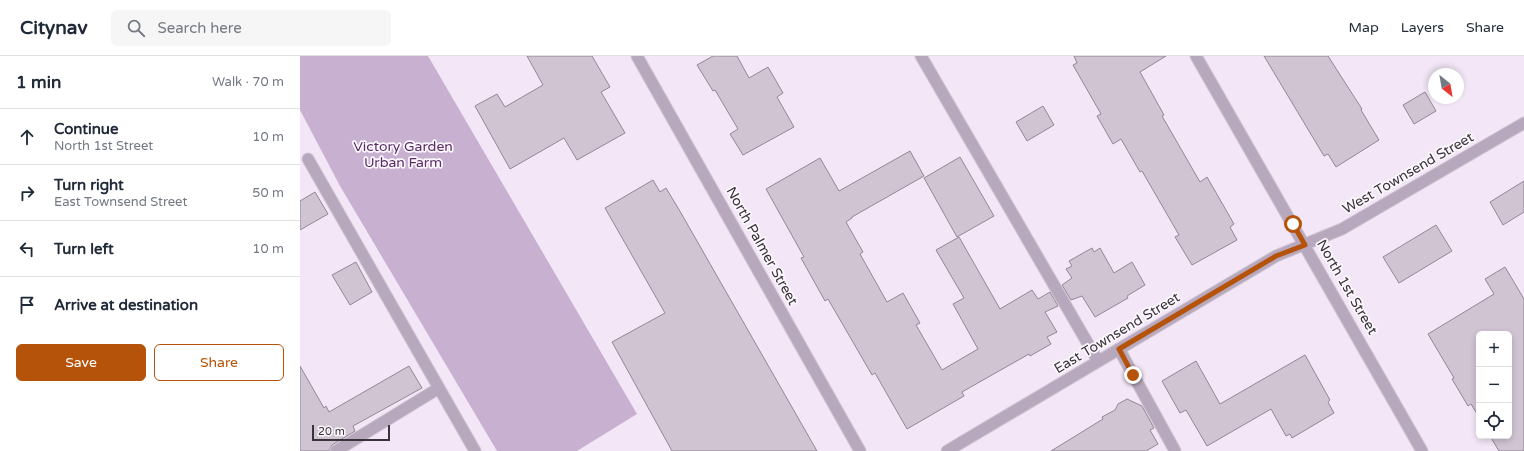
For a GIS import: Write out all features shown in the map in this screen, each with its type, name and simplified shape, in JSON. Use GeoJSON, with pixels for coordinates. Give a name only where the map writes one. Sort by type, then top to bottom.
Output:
{"type":"FeatureCollection","features":[{"type":"Feature","properties":{"kind":"street","name":"North Palmer Street"},"geometry":{"type":"LineString","coordinates":[[637,56],[860,451]]}},
{"type":"Feature","properties":{"kind":"street"},"geometry":{"type":"LineString","coordinates":[[922,56],[1098,361]]}},
{"type":"Feature","properties":{"kind":"street","name":"North 1st Street"},"geometry":{"type":"LineString","coordinates":[[1196,56],[1422,451]]}},
{"type":"Feature","properties":{"kind":"street","name":"West Townsend Street"},"geometry":{"type":"LineString","coordinates":[[1305,245],[1342,229],[1524,123]]}},
{"type":"Feature","properties":{"kind":"street"},"geometry":{"type":"LineString","coordinates":[[308,159],[475,451]]}},
{"type":"Feature","properties":{"kind":"street","name":"East Townsend Street"},"geometry":{"type":"LineString","coordinates":[[947,451],[1276,256],[1305,245]]}},
{"type":"Feature","properties":{"kind":"street"},"geometry":{"type":"LineString","coordinates":[[1119,349],[1175,451]]}},
{"type":"Feature","properties":{"kind":"street"},"geometry":{"type":"LineString","coordinates":[[336,451],[438,388]]}},
{"type":"Feature","properties":{"kind":"green space","name":"Victory Garden Urban Farm"},"geometry":{"type":"Polygon","coordinates":[[[300,56],[428,56],[637,414],[577,451],[497,451],[340,186],[300,110],[300,56]]]}},
{"type":"Feature","properties":{"kind":"building"},"geometry":{"type":"Polygon","coordinates":[[[527,56],[592,56],[610,87],[601,92],[625,133],[577,160],[564,138],[510,169],[475,106],[497,94],[505,107],[543,85],[527,56]]]}},
{"type":"Feature","properties":{"kind":"building"},"geometry":{"type":"Polygon","coordinates":[[[713,56],[737,56],[749,78],[768,67],[783,93],[777,97],[794,127],[743,155],[730,134],[738,129],[715,90],[713,91],[697,65],[713,56]]]}},
{"type":"Feature","properties":{"kind":"building"},"geometry":{"type":"Polygon","coordinates":[[[1074,56],[1166,56],[1140,72],[1164,115],[1162,116],[1200,182],[1207,177],[1234,224],[1230,227],[1237,240],[1192,265],[1175,237],[1179,235],[1142,171],[1140,172],[1121,139],[1113,144],[1097,116],[1101,114],[1073,65],[1077,63],[1074,56]]]}},
{"type":"Feature","properties":{"kind":"building"},"geometry":{"type":"Polygon","coordinates":[[[1264,56],[1328,56],[1362,109],[1361,110],[1379,140],[1336,167],[1328,154],[1324,156],[1264,56]]]}},
{"type":"Feature","properties":{"kind":"building"},"geometry":{"type":"Polygon","coordinates":[[[1425,92],[1428,97],[1428,104],[1432,104],[1436,111],[1414,124],[1403,105],[1425,92]]]}},
{"type":"Feature","properties":{"kind":"building"},"geometry":{"type":"Polygon","coordinates":[[[1043,106],[1054,125],[1027,141],[1016,122],[1043,106]]]}},
{"type":"Feature","properties":{"kind":"building"},"geometry":{"type":"Polygon","coordinates":[[[910,151],[924,176],[852,217],[846,222],[863,252],[860,254],[887,302],[903,293],[920,323],[916,325],[942,370],[978,349],[953,304],[964,298],[936,250],[959,237],[1000,309],[1032,290],[1038,299],[1050,292],[1058,306],[1045,312],[1057,332],[1047,337],[1051,344],[1030,356],[1029,354],[962,392],[964,396],[907,429],[875,373],[872,375],[828,299],[825,301],[801,258],[804,257],[766,189],[820,158],[839,191],[910,151]]]}},
{"type":"Feature","properties":{"kind":"building"},"geometry":{"type":"Polygon","coordinates":[[[960,157],[994,216],[957,237],[924,178],[960,157]]]}},
{"type":"Feature","properties":{"kind":"building"},"geometry":{"type":"Polygon","coordinates":[[[653,180],[660,192],[666,188],[817,451],[672,451],[612,342],[665,313],[605,208],[653,180]]]}},
{"type":"Feature","properties":{"kind":"building"},"geometry":{"type":"Polygon","coordinates":[[[1524,181],[1524,212],[1503,225],[1490,202],[1524,181]]]}},
{"type":"Feature","properties":{"kind":"building"},"geometry":{"type":"Polygon","coordinates":[[[315,192],[328,214],[300,230],[300,201],[315,192]]]}},
{"type":"Feature","properties":{"kind":"building"},"geometry":{"type":"Polygon","coordinates":[[[1436,225],[1452,251],[1399,283],[1383,257],[1436,225]]]}},
{"type":"Feature","properties":{"kind":"building"},"geometry":{"type":"Polygon","coordinates":[[[1092,248],[1094,252],[1100,248],[1114,273],[1132,262],[1145,285],[1127,296],[1128,298],[1095,317],[1082,296],[1071,300],[1062,285],[1072,278],[1066,269],[1072,266],[1069,261],[1092,248]]]}},
{"type":"Feature","properties":{"kind":"building"},"geometry":{"type":"Polygon","coordinates":[[[356,262],[372,292],[350,305],[332,275],[356,262]]]}},
{"type":"Feature","properties":{"kind":"building"},"geometry":{"type":"Polygon","coordinates":[[[1505,267],[1524,299],[1524,451],[1499,451],[1492,439],[1512,439],[1512,331],[1476,331],[1476,412],[1471,404],[1468,406],[1452,379],[1454,378],[1428,334],[1494,294],[1485,279],[1505,267]]]}},
{"type":"Feature","properties":{"kind":"building"},"geometry":{"type":"Polygon","coordinates":[[[1305,355],[1330,400],[1328,402],[1334,413],[1292,438],[1290,434],[1286,436],[1271,409],[1207,446],[1186,410],[1180,413],[1162,381],[1196,361],[1220,404],[1305,355]]]}},
{"type":"Feature","properties":{"kind":"building"},"geometry":{"type":"Polygon","coordinates":[[[300,366],[324,408],[326,406],[329,412],[409,366],[422,388],[353,426],[355,431],[332,445],[329,451],[300,451],[300,366]]]}},
{"type":"Feature","properties":{"kind":"building"},"geometry":{"type":"Polygon","coordinates":[[[1127,399],[1142,406],[1154,428],[1150,430],[1158,444],[1146,451],[1051,451],[1103,419],[1102,417],[1115,410],[1118,404],[1127,399]]]}},
{"type":"Feature","properties":{"kind":"route"},"geometry":{"type":"LineString","coordinates":[[1133,375],[1119,349],[1276,256],[1305,245],[1293,224]]}}]}
